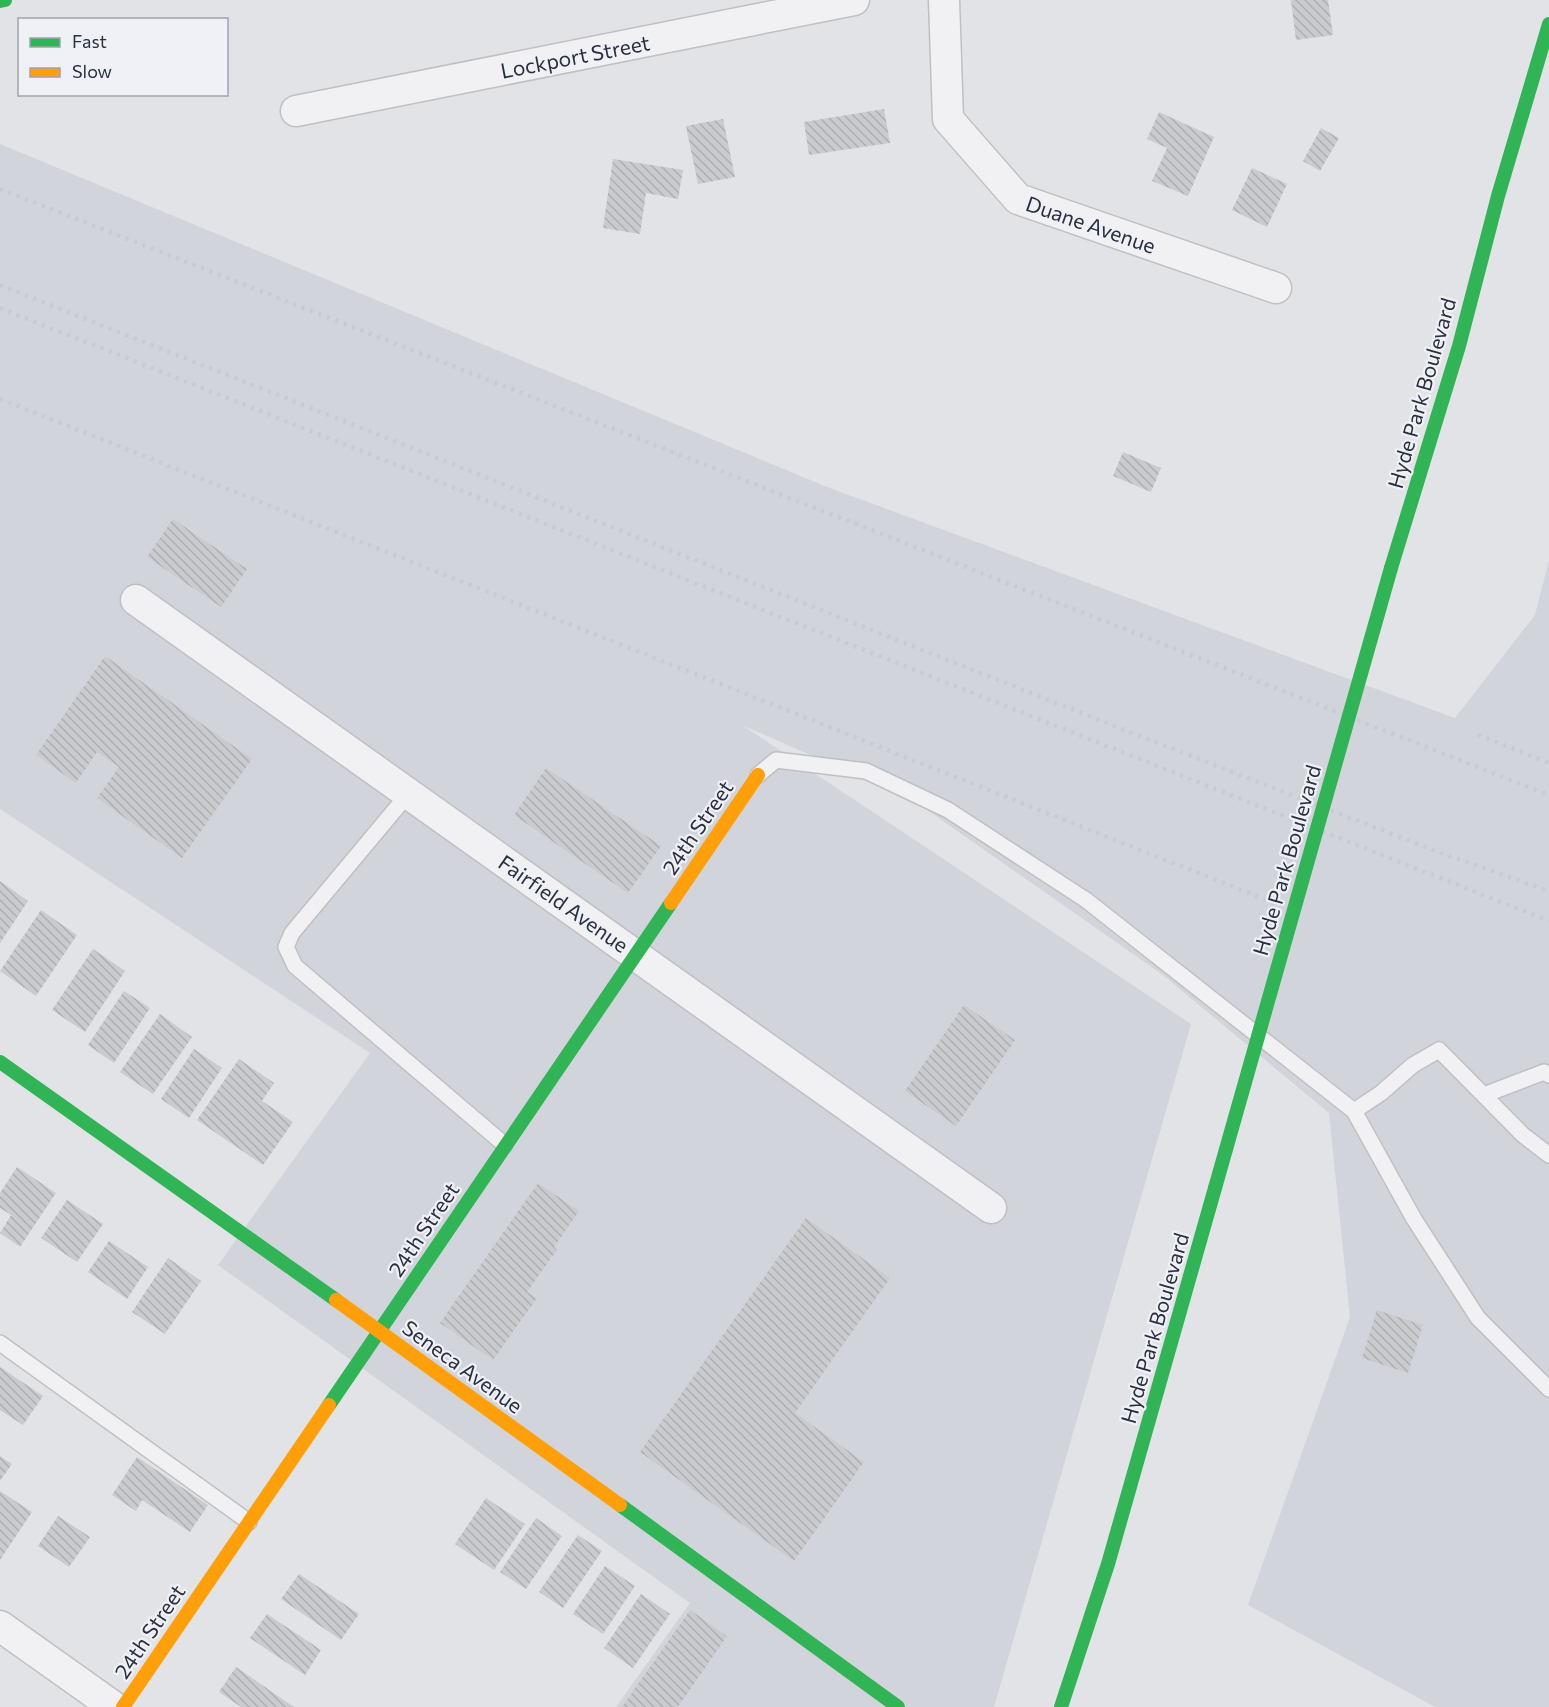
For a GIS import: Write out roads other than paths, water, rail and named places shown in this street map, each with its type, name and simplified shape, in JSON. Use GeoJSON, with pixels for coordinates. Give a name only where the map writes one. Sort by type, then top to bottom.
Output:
{"type":"FeatureCollection","features":[{"type":"Feature","properties":{"kind":"street"},"geometry":{"type":"LineString","coordinates":[[0,1],[5,0]]}},
{"type":"Feature","properties":{"kind":"street","name":"Lockport Street"},"geometry":{"type":"LineString","coordinates":[[296,111],[854,0]]}},
{"type":"Feature","properties":{"kind":"street","name":"Duane Avenue"},"geometry":{"type":"LineString","coordinates":[[944,0],[948,119],[1018,199],[1276,288]]}},
{"type":"Feature","properties":{"kind":"street","name":"Hyde Park Boulevard"},"geometry":{"type":"LineString","coordinates":[[1061,1707],[1108,1564],[1391,568],[1459,345],[1498,196],[1549,24]]}},
{"type":"Feature","properties":{"kind":"street","name":"Fairfield Avenue"},"geometry":{"type":"LineString","coordinates":[[136,600],[991,1208]]}},
{"type":"Feature","properties":{"kind":"street","name":"24th Street"},"geometry":{"type":"LineString","coordinates":[[123,1707],[758,775]]}},
{"type":"Feature","properties":{"kind":"street","name":"Seneca Avenue"},"geometry":{"type":"LineString","coordinates":[[0,1062],[379,1331],[898,1707]]}},
{"type":"Feature","properties":{"kind":"street"},"geometry":{"type":"LineString","coordinates":[[0,1626],[114,1707]]}},
{"type":"Feature","properties":{"kind":"lane"},"geometry":{"type":"LineString","coordinates":[[758,775],[776,760],[866,771],[948,810],[1086,900],[1354,1111],[1414,1219],[1478,1318],[1549,1389]]}},
{"type":"Feature","properties":{"kind":"lane"},"geometry":{"type":"LineString","coordinates":[[409,793],[292,933],[286,948],[295,966],[506,1145]]}},
{"type":"Feature","properties":{"kind":"lane"},"geometry":{"type":"LineString","coordinates":[[1354,1111],[1381,1093],[1413,1065],[1439,1050],[1523,1134],[1549,1155]]}},
{"type":"Feature","properties":{"kind":"lane"},"geometry":{"type":"LineString","coordinates":[[1484,1095],[1544,1072],[1549,1075]]}},
{"type":"Feature","properties":{"kind":"lane"},"geometry":{"type":"LineString","coordinates":[[0,1343],[249,1522]]}},
{"type":"Feature","properties":{"kind":"railway"},"geometry":{"type":"LineString","coordinates":[[0,189],[1549,795]]}},
{"type":"Feature","properties":{"kind":"railway"},"geometry":{"type":"LineString","coordinates":[[0,285],[1132,733],[1433,850],[1549,891]]}},
{"type":"Feature","properties":{"kind":"railway"},"geometry":{"type":"LineString","coordinates":[[0,308],[1549,921]]}},
{"type":"Feature","properties":{"kind":"railway"},"geometry":{"type":"LineString","coordinates":[[0,399],[1277,904]]}},
{"type":"Feature","properties":{"kind":"railway"},"geometry":{"type":"LineString","coordinates":[[1478,735],[1549,763]]}}]}
